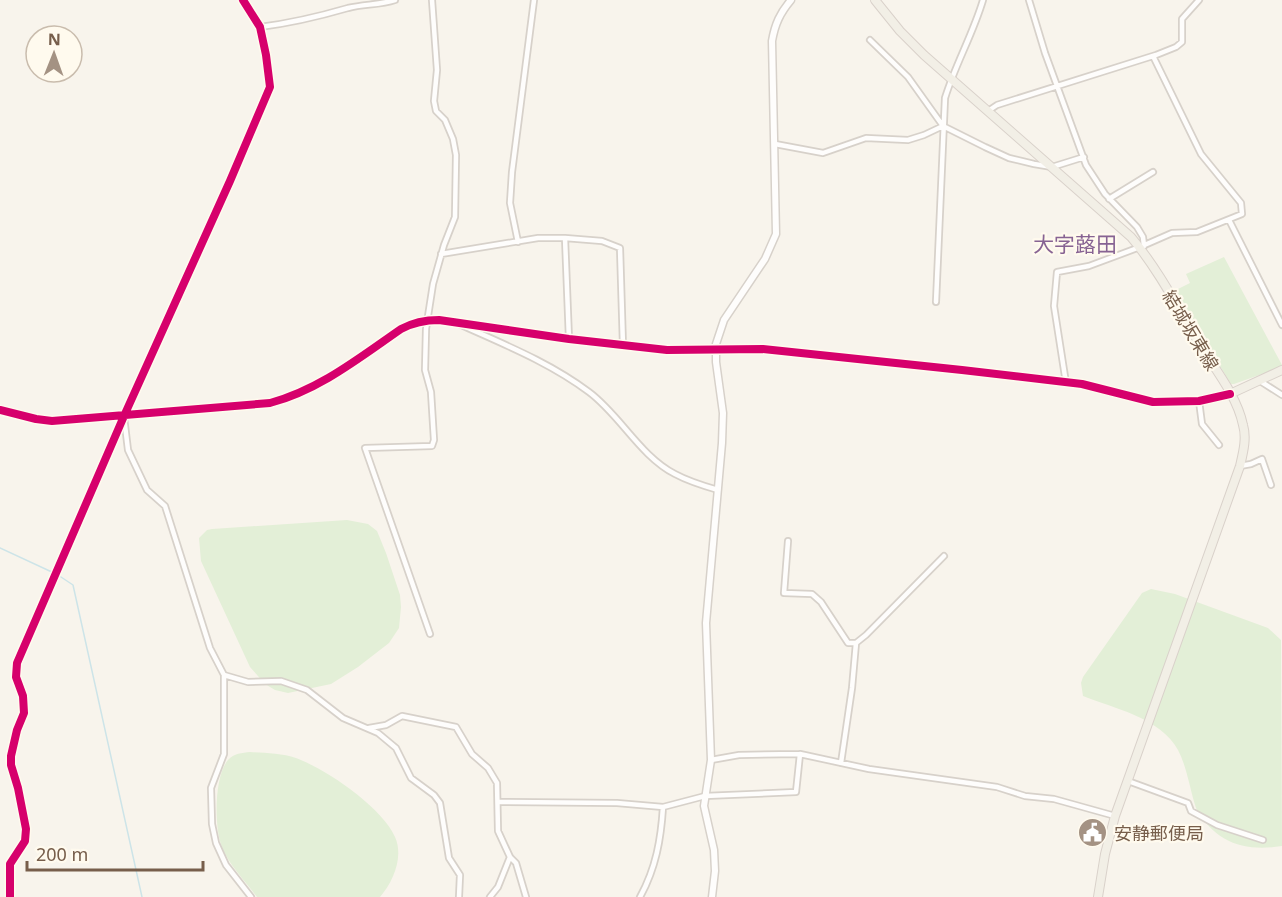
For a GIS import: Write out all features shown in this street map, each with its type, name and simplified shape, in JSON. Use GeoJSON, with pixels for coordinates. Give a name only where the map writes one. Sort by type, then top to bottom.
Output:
{"type":"FeatureCollection","features":[{"type":"Feature","properties":{"kind":"main road","name":"結城坂東線"},"geometry":{"type":"LineString","coordinates":[[875,0],[900,30],[951,79],[1142,247],[1230,394],[1244,426],[1244,445],[1240,466],[1115,816],[1105,854],[1098,897]]}},
{"type":"Feature","properties":{"kind":"main road"},"geometry":{"type":"LineString","coordinates":[[1230,394],[1282,370]]}},
{"type":"Feature","properties":{"kind":"street"},"geometry":{"type":"LineString","coordinates":[[10,897],[10,864],[25,840],[26,829],[18,788],[10,765],[17,730],[24,713],[23,696],[16,677],[17,663],[270,87],[260,27],[243,0]]}},
{"type":"Feature","properties":{"kind":"street"},"geometry":{"type":"LineString","coordinates":[[260,27],[294,23],[351,8],[395,0]]}},
{"type":"Feature","properties":{"kind":"street"},"geometry":{"type":"LineString","coordinates":[[430,634],[365,448],[432,446],[434,440],[431,392],[424,370],[427,320],[441,254],[455,217],[456,155],[453,139],[445,120],[436,111],[434,101],[438,70],[432,0]]}},
{"type":"Feature","properties":{"kind":"street"},"geometry":{"type":"LineString","coordinates":[[519,242],[510,202],[534,0]]}},
{"type":"Feature","properties":{"kind":"street"},"geometry":{"type":"LineString","coordinates":[[712,897],[715,872],[714,850],[704,806],[711,760],[706,623],[723,413],[716,349],[724,320],[765,259],[776,234],[772,41],[774,27],[780,13],[791,0]]}},
{"type":"Feature","properties":{"kind":"street"},"geometry":{"type":"LineString","coordinates":[[936,302],[945,98],[951,79],[977,22],[983,0]]}},
{"type":"Feature","properties":{"kind":"street"},"geometry":{"type":"LineString","coordinates":[[1029,0],[1086,165],[1109,199],[1137,227],[1143,237],[1142,247]]}},
{"type":"Feature","properties":{"kind":"street"},"geometry":{"type":"LineString","coordinates":[[988,111],[998,105],[1058,84],[1176,47],[1182,42],[1182,19],[1199,0]]}},
{"type":"Feature","properties":{"kind":"street"},"geometry":{"type":"LineString","coordinates":[[870,40],[908,77],[943,126],[1009,158],[1052,167],[1084,157]]}},
{"type":"Feature","properties":{"kind":"street"},"geometry":{"type":"LineString","coordinates":[[1066,382],[1054,306],[1057,272],[1089,266],[1142,247],[1167,235],[1197,232],[1242,214],[1241,203],[1202,154],[1153,56]]}},
{"type":"Feature","properties":{"kind":"street"},"geometry":{"type":"LineString","coordinates":[[775,144],[823,153],[866,138],[908,140],[943,126]]}},
{"type":"Feature","properties":{"kind":"street"},"geometry":{"type":"LineString","coordinates":[[1109,199],[1153,172]]}},
{"type":"Feature","properties":{"kind":"street"},"geometry":{"type":"LineString","coordinates":[[1229,220],[1282,325]]}},
{"type":"Feature","properties":{"kind":"street"},"geometry":{"type":"LineString","coordinates":[[441,254],[538,238],[602,241],[620,248],[623,346]]}},
{"type":"Feature","properties":{"kind":"street"},"geometry":{"type":"LineString","coordinates":[[565,238],[569,339]]}},
{"type":"Feature","properties":{"kind":"street"},"geometry":{"type":"LineString","coordinates":[[0,410],[44,421],[258,405],[279,401],[320,384],[401,329],[427,320],[623,346],[667,350],[763,350],[1066,382],[1154,402],[1199,401],[1230,394]]}},
{"type":"Feature","properties":{"kind":"street"},"geometry":{"type":"LineString","coordinates":[[454,322],[530,356],[574,382],[591,393],[615,415],[645,451],[674,474],[718,490]]}},
{"type":"Feature","properties":{"kind":"street"},"geometry":{"type":"LineString","coordinates":[[1257,380],[1282,394]]}},
{"type":"Feature","properties":{"kind":"street"},"geometry":{"type":"LineString","coordinates":[[1199,401],[1202,424],[1219,445]]}},
{"type":"Feature","properties":{"kind":"street"},"geometry":{"type":"LineString","coordinates":[[124,416],[128,450],[147,490],[165,506],[210,648],[224,675],[224,754],[211,788],[212,824],[221,857],[251,897]]}},
{"type":"Feature","properties":{"kind":"street"},"geometry":{"type":"LineString","coordinates":[[1240,466],[1262,459],[1271,485]]}},
{"type":"Feature","properties":{"kind":"street"},"geometry":{"type":"LineString","coordinates":[[788,542],[784,593],[812,594],[821,602],[848,643],[856,643],[866,635],[944,556]]}},
{"type":"Feature","properties":{"kind":"street"},"geometry":{"type":"LineString","coordinates":[[841,763],[856,643]]}},
{"type":"Feature","properties":{"kind":"street"},"geometry":{"type":"LineString","coordinates":[[224,675],[243,681],[267,680],[289,683],[307,690],[343,718],[369,728],[396,748],[410,776],[438,799],[449,858],[460,875],[459,897]]}},
{"type":"Feature","properties":{"kind":"street"},"geometry":{"type":"LineString","coordinates":[[369,728],[386,725],[402,716],[456,727],[472,754],[488,768],[497,783],[498,831],[510,857],[516,863],[525,897]]}},
{"type":"Feature","properties":{"kind":"street"},"geometry":{"type":"LineString","coordinates":[[711,760],[739,754],[800,754],[841,763],[997,787],[1025,796],[1054,799],[1115,816]]}},
{"type":"Feature","properties":{"kind":"street"},"geometry":{"type":"LineString","coordinates":[[498,802],[617,803],[663,807],[705,796],[796,792],[800,754]]}},
{"type":"Feature","properties":{"kind":"street"},"geometry":{"type":"LineString","coordinates":[[1128,781],[1188,803],[1191,811],[1217,825],[1263,840]]}},
{"type":"Feature","properties":{"kind":"street"},"geometry":{"type":"LineString","coordinates":[[640,897],[649,882],[660,843],[663,807]]}},
{"type":"Feature","properties":{"kind":"street"},"geometry":{"type":"LineString","coordinates":[[490,897],[498,886],[510,857]]}},
{"type":"Feature","properties":{"kind":"green space"},"geometry":{"type":"Polygon","coordinates":[[[1224,257],[1282,365],[1282,367],[1234,384],[1231,384],[1174,291],[1190,283],[1186,274],[1224,257]]]}},
{"type":"Feature","properties":{"kind":"green space"},"geometry":{"type":"Polygon","coordinates":[[[347,520],[368,524],[377,531],[400,595],[399,628],[389,643],[331,684],[288,693],[275,690],[265,684],[250,667],[201,561],[199,538],[207,530],[212,529],[347,520]]]}},
{"type":"Feature","properties":{"kind":"green space"},"geometry":{"type":"Polygon","coordinates":[[[1151,589],[1175,594],[1268,628],[1281,640],[1282,846],[1256,848],[1244,846],[1212,830],[1196,808],[1184,764],[1170,739],[1148,722],[1083,696],[1081,683],[1083,677],[1142,593],[1151,589]]]}},
{"type":"Feature","properties":{"kind":"green space"},"geometry":{"type":"Polygon","coordinates":[[[250,752],[285,755],[308,763],[352,790],[388,825],[395,837],[398,861],[393,877],[380,897],[257,897],[225,854],[219,838],[217,815],[218,790],[223,768],[233,756],[250,752]]]}},
{"type":"Feature","properties":{"kind":"waterway"},"geometry":{"type":"LineString","coordinates":[[0,548],[54,573]]}},
{"type":"Feature","properties":{"kind":"waterway"},"geometry":{"type":"LineString","coordinates":[[58,575],[73,585],[142,897]]}},
{"type":"Feature","properties":{"kind":"cycle path"},"geometry":{"type":"LineString","coordinates":[[10,897],[10,864],[25,841],[26,829],[11,765],[17,730],[24,713],[23,696],[16,677],[17,663],[270,87],[260,27],[243,0]]}},
{"type":"Feature","properties":{"kind":"cycle path"},"geometry":{"type":"LineString","coordinates":[[0,410],[52,421],[270,403],[322,382],[401,329],[429,320],[667,350],[763,349],[962,370],[1082,384],[1153,402],[1199,401],[1230,394]]}},
{"type":"Feature","properties":{"kind":"place","name":"安静郵便局"},"geometry":{"type":"Point","coordinates":[1093,833]}},
{"type":"Feature","properties":{"kind":"district","name":"大字蕗田"},"geometry":{"type":"Point","coordinates":[1075,244]}}]}
